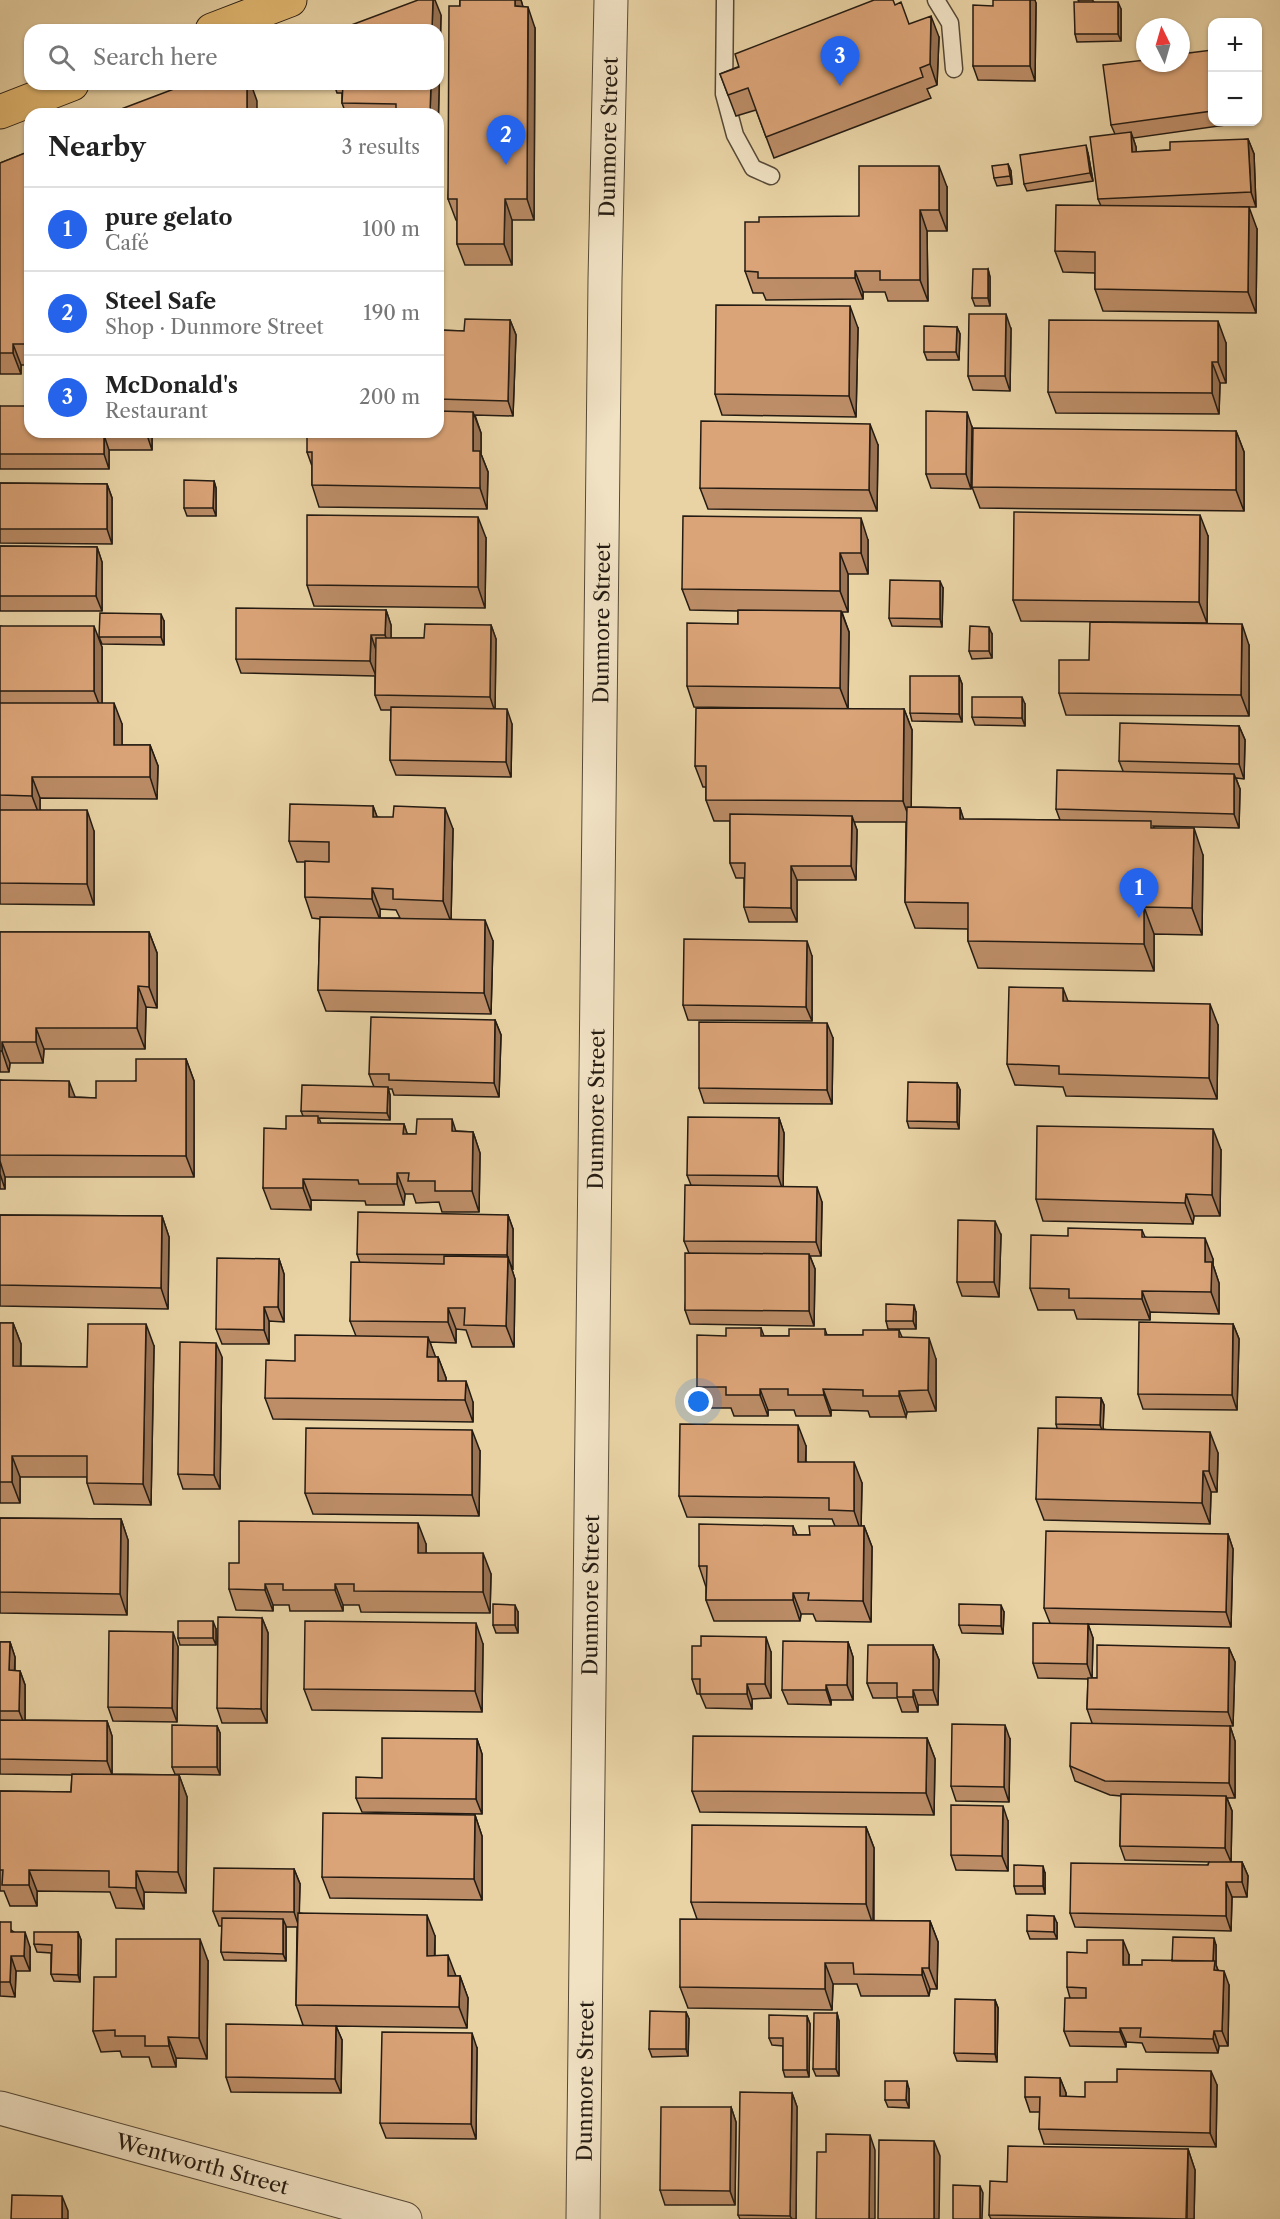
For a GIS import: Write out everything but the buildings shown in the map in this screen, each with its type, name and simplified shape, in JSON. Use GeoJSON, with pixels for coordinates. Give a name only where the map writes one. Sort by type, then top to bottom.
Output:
{"type":"FeatureCollection","features":[{"type":"Feature","properties":{"kind":"main road"},"geometry":{"type":"LineString","coordinates":[[228,24],[291,0]]}},
{"type":"Feature","properties":{"kind":"main road"},"geometry":{"type":"LineString","coordinates":[[0,112],[57,90]]}},
{"type":"Feature","properties":{"kind":"street","name":"Dunmore Street"},"geometry":{"type":"LineString","coordinates":[[583,2219],[605,280],[611,0]]}},
{"type":"Feature","properties":{"kind":"street","name":"Wentworth Street"},"geometry":{"type":"LineString","coordinates":[[0,2108],[405,2219]]}},
{"type":"Feature","properties":{"kind":"lane"},"geometry":{"type":"LineString","coordinates":[[725,0],[724,94],[735,135],[753,168],[771,176]]}},
{"type":"Feature","properties":{"kind":"lane"},"geometry":{"type":"LineString","coordinates":[[936,0],[950,23],[954,69]]}},
{"type":"Feature","properties":{"kind":"place","name":"McDonald's"},"geometry":{"type":"Point","coordinates":[840,86]}},
{"type":"Feature","properties":{"kind":"place","name":"Steel Safe"},"geometry":{"type":"Point","coordinates":[506,165]}},
{"type":"Feature","properties":{"kind":"place","name":"pure gelato"},"geometry":{"type":"Point","coordinates":[1139,918]}}]}
